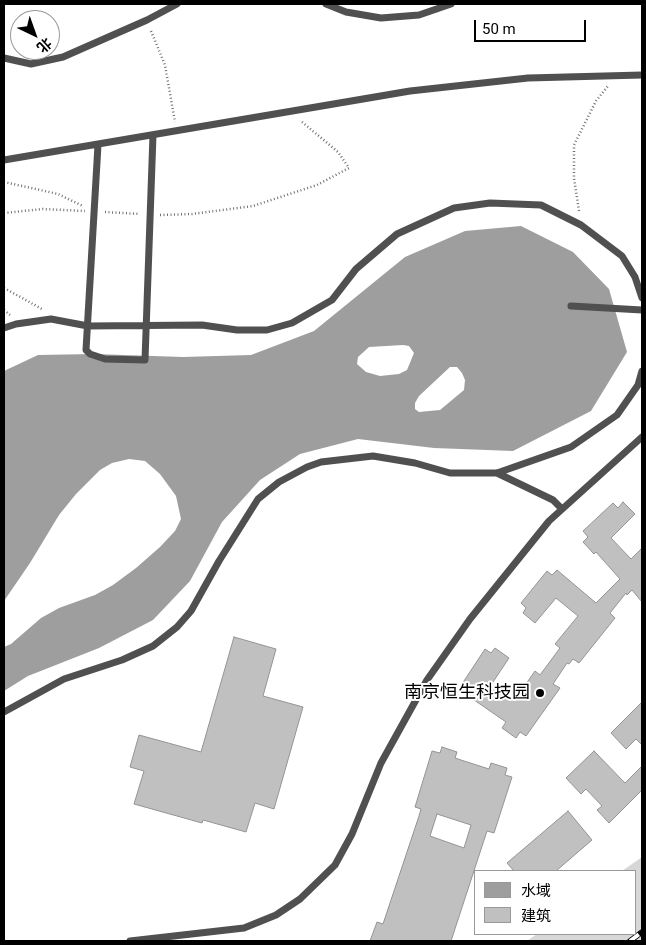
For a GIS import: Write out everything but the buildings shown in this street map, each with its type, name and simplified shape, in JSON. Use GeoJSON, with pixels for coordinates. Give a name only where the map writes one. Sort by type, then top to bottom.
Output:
{"type":"FeatureCollection","features":[{"type":"Feature","properties":{"kind":"lane"},"geometry":{"type":"LineString","coordinates":[[4,58],[30,64],[63,57],[147,20],[176,4]]}},
{"type":"Feature","properties":{"kind":"lane"},"geometry":{"type":"LineString","coordinates":[[326,4],[346,12],[381,18],[419,15],[451,4]]}},
{"type":"Feature","properties":{"kind":"lane"},"geometry":{"type":"LineString","coordinates":[[4,160],[410,90],[528,78],[642,75]]}},
{"type":"Feature","properties":{"kind":"lane"},"geometry":{"type":"LineString","coordinates":[[98,145],[86,350],[90,354],[105,359],[146,360],[153,135]]}},
{"type":"Feature","properties":{"kind":"lane"},"geometry":{"type":"LineString","coordinates":[[4,328],[16,324],[51,319],[88,326],[146,327],[202,325],[237,330],[267,330],[292,323],[332,300],[356,269],[397,234],[454,208],[490,202],[541,205],[581,225],[622,256],[636,277],[642,298]]}},
{"type":"Feature","properties":{"kind":"lane"},"geometry":{"type":"LineString","coordinates":[[571,306],[642,310]]}},
{"type":"Feature","properties":{"kind":"lane"},"geometry":{"type":"LineString","coordinates":[[4,712],[64,679],[122,660],[153,646],[177,627],[191,611],[218,561],[258,499],[280,482],[307,467],[321,462],[373,456],[415,462],[450,473],[498,473],[571,447],[617,415],[638,386],[642,371]]}},
{"type":"Feature","properties":{"kind":"lane"},"geometry":{"type":"LineString","coordinates":[[130,941],[244,928],[276,916],[300,899],[335,865],[352,834],[381,763],[427,680],[470,619],[549,521],[642,437]]}},
{"type":"Feature","properties":{"kind":"lane"},"geometry":{"type":"LineString","coordinates":[[498,473],[553,500],[562,509]]}},
{"type":"Feature","properties":{"kind":"path"},"geometry":{"type":"LineString","coordinates":[[147,20],[165,65],[176,130]]}},
{"type":"Feature","properties":{"kind":"path"},"geometry":{"type":"LineString","coordinates":[[581,225],[574,178],[574,144],[596,101],[616,75]]}},
{"type":"Feature","properties":{"kind":"path"},"geometry":{"type":"LineString","coordinates":[[4,213],[43,209],[150,215],[192,214],[253,206],[318,185],[349,168],[338,152],[288,111]]}},
{"type":"Feature","properties":{"kind":"path"},"geometry":{"type":"LineString","coordinates":[[4,182],[58,194],[94,211]]}},
{"type":"Feature","properties":{"kind":"shaded area"},"geometry":{"type":"Polygon","coordinates":[[[642,857],[642,941],[527,941],[536,935],[636,935],[636,870],[623,870],[642,857]]]}},
{"type":"Feature","properties":{"kind":"water"},"geometry":{"type":"Polygon","coordinates":[[[521,226],[573,252],[609,289],[627,352],[591,411],[513,451],[434,448],[358,439],[300,454],[260,480],[222,522],[190,581],[153,620],[99,648],[28,676],[4,691],[4,647],[11,644],[41,618],[59,608],[95,595],[113,585],[160,547],[175,531],[181,519],[176,496],[160,474],[145,461],[129,459],[112,463],[100,470],[76,494],[59,515],[4,601],[4,371],[38,355],[94,354],[183,357],[251,355],[314,331],[405,257],[465,231],[521,226]],[[409,346],[369,347],[358,357],[357,364],[366,372],[380,376],[399,374],[407,370],[414,353],[409,346]],[[450,367],[419,396],[415,403],[415,409],[419,412],[440,410],[464,390],[465,380],[462,373],[457,367],[450,367]]]}},
{"type":"Feature","properties":{"kind":"railway"},"geometry":{"type":"LineString","coordinates":[[630,941],[642,932]]}},
{"type":"Feature","properties":{"kind":"place","name":"南京恒生科技园"},"geometry":{"type":"Point","coordinates":[540,693]}}]}
